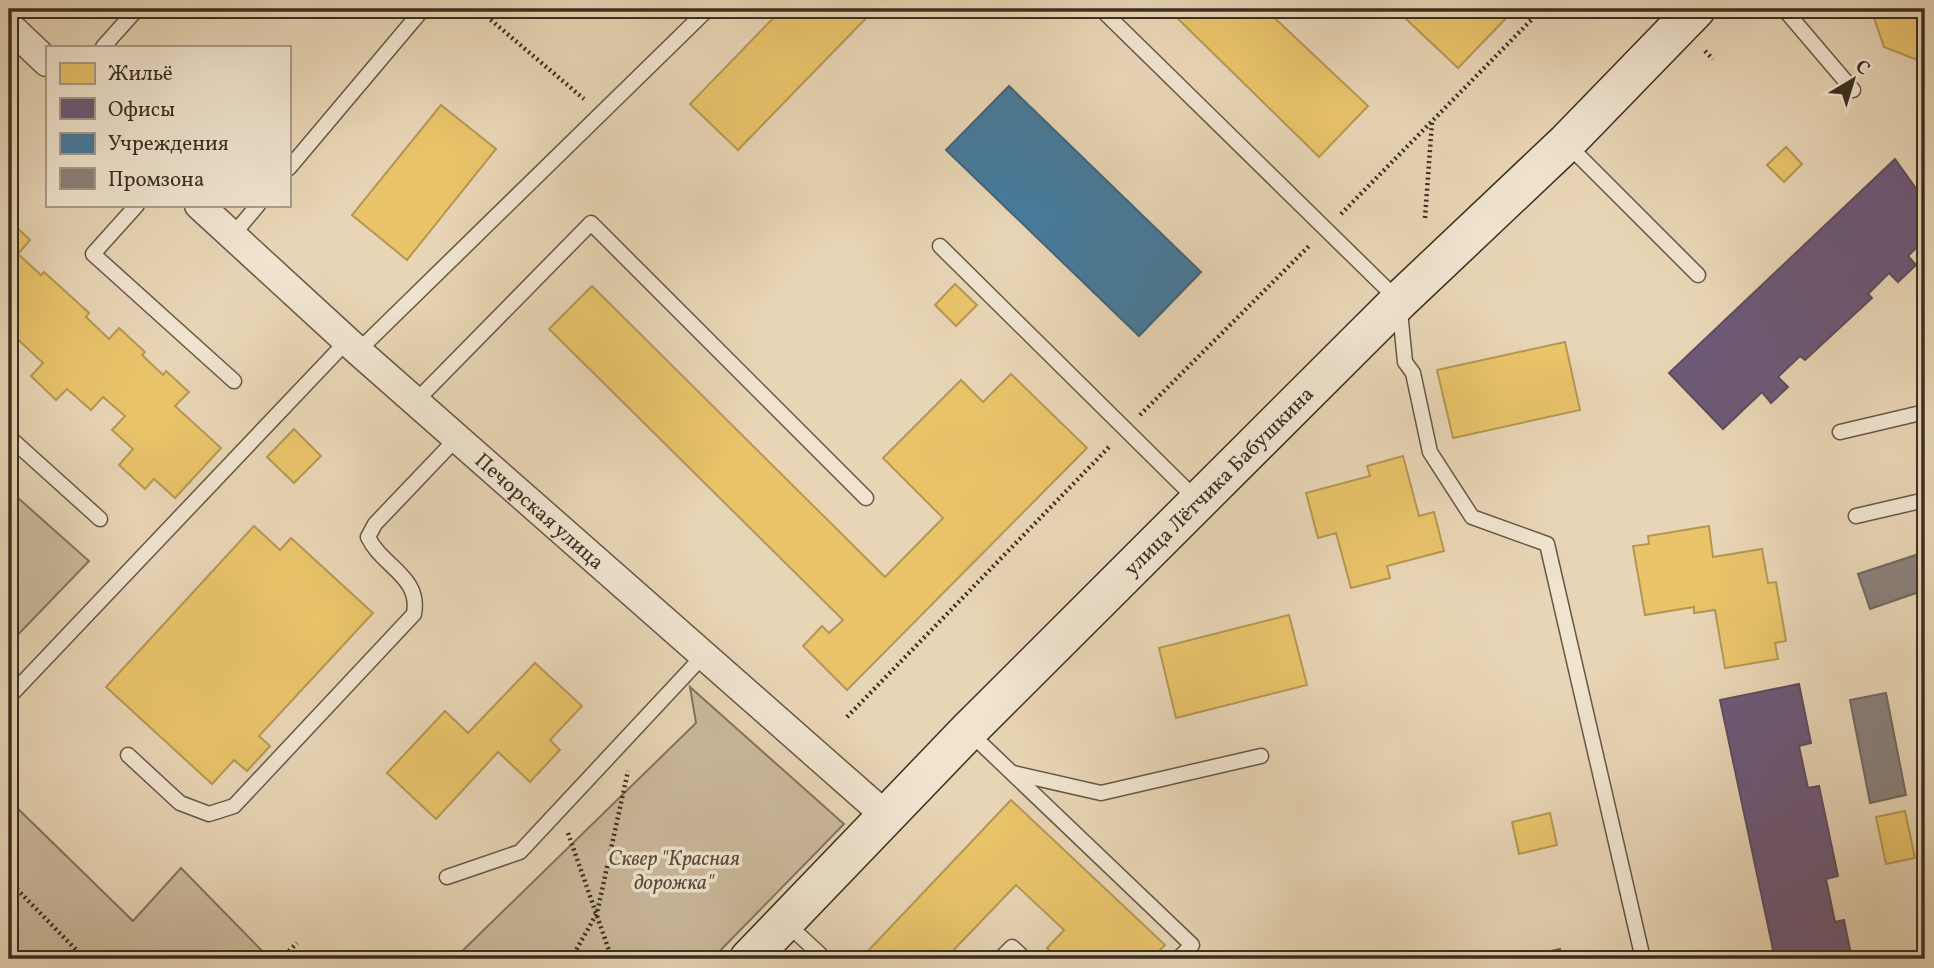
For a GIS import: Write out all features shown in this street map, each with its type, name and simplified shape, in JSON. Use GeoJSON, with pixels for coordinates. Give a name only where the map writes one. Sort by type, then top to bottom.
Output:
{"type":"FeatureCollection","features":[{"type":"Feature","properties":{"kind":"main road","name":"улица Лётчика Бабушкина"},"geometry":{"type":"LineString","coordinates":[[749,959],[968,731],[1200,503],[1399,301],[1566,143],[1696,9]]}},
{"type":"Feature","properties":{"kind":"street"},"geometry":{"type":"LineString","coordinates":[[9,26],[46,61]]}},
{"type":"Feature","properties":{"kind":"street","name":"Печорская улица"},"geometry":{"type":"LineString","coordinates":[[200,206],[415,402],[885,815]]}},
{"type":"Feature","properties":{"kind":"lane"},"geometry":{"type":"LineString","coordinates":[[104,46],[137,9]]}},
{"type":"Feature","properties":{"kind":"lane"},"geometry":{"type":"LineString","coordinates":[[290,167],[423,9]]}},
{"type":"Feature","properties":{"kind":"lane"},"geometry":{"type":"LineString","coordinates":[[9,697],[353,346],[708,9]]}},
{"type":"Feature","properties":{"kind":"lane"},"geometry":{"type":"LineString","coordinates":[[1101,9],[1399,301],[1405,362],[1413,373],[1430,452],[1472,517],[1547,544],[1643,959]]}},
{"type":"Feature","properties":{"kind":"lane"},"geometry":{"type":"LineString","coordinates":[[1784,9],[1853,90]]}},
{"type":"Feature","properties":{"kind":"lane"},"geometry":{"type":"LineString","coordinates":[[1566,143],[1698,275]]}},
{"type":"Feature","properties":{"kind":"lane"},"geometry":{"type":"LineString","coordinates":[[136,206],[93,254],[234,381]]}},
{"type":"Feature","properties":{"kind":"lane"},"geometry":{"type":"LineString","coordinates":[[232,236],[257,206]]}},
{"type":"Feature","properties":{"kind":"lane"},"geometry":{"type":"LineString","coordinates":[[415,402],[591,223],[866,498]]}},
{"type":"Feature","properties":{"kind":"lane"},"geometry":{"type":"LineString","coordinates":[[940,246],[1200,503]]}},
{"type":"Feature","properties":{"kind":"lane"},"geometry":{"type":"LineString","coordinates":[[1840,432],[1925,412]]}},
{"type":"Feature","properties":{"kind":"lane"},"geometry":{"type":"LineString","coordinates":[[9,437],[100,519]]}},
{"type":"Feature","properties":{"kind":"lane"},"geometry":{"type":"LineString","coordinates":[[128,755],[180,803],[209,814],[234,806],[414,614],[417,598],[412,586],[374,550],[368,537],[375,524],[457,438]]}},
{"type":"Feature","properties":{"kind":"lane"},"geometry":{"type":"LineString","coordinates":[[1856,516],[1925,500]]}},
{"type":"Feature","properties":{"kind":"lane"},"geometry":{"type":"LineString","coordinates":[[447,877],[520,852],[703,656]]}},
{"type":"Feature","properties":{"kind":"lane"},"geometry":{"type":"LineString","coordinates":[[968,731],[1192,945],[1178,959]]}},
{"type":"Feature","properties":{"kind":"lane"},"geometry":{"type":"LineString","coordinates":[[1012,773],[1101,793],[1261,756]]}},
{"type":"Feature","properties":{"kind":"lane"},"geometry":{"type":"LineString","coordinates":[[785,921],[825,959]]}},
{"type":"Feature","properties":{"kind":"lane"},"geometry":{"type":"LineString","coordinates":[[1000,959],[1012,947],[1025,959]]}},
{"type":"Feature","properties":{"kind":"path"},"geometry":{"type":"LineString","coordinates":[[478,9],[601,113]]}},
{"type":"Feature","properties":{"kind":"path"},"geometry":{"type":"LineString","coordinates":[[847,716],[1125,430],[1542,9]]}},
{"type":"Feature","properties":{"kind":"path"},"geometry":{"type":"LineString","coordinates":[[1425,218],[1432,121]]}},
{"type":"Feature","properties":{"kind":"path"},"geometry":{"type":"LineString","coordinates":[[571,959],[597,913],[639,725]]}},
{"type":"Feature","properties":{"kind":"path"},"geometry":{"type":"LineString","coordinates":[[560,810],[612,959]]}},
{"type":"Feature","properties":{"kind":"path"},"geometry":{"type":"LineString","coordinates":[[9,881],[85,959]]}},
{"type":"Feature","properties":{"kind":"path"},"geometry":{"type":"LineString","coordinates":[[281,959],[297,943]]}},
{"type":"Feature","properties":{"kind":"green space"},"geometry":{"type":"Polygon","coordinates":[[[9,490],[89,561],[9,644],[9,490]]]}},
{"type":"Feature","properties":{"kind":"green space","name":"Сквер \"Красная дорожка\""},"geometry":{"type":"Polygon","coordinates":[[[690,687],[844,824],[712,959],[454,959],[696,723],[690,687]]]}},
{"type":"Feature","properties":{"kind":"green space"},"geometry":{"type":"Polygon","coordinates":[[[9,800],[133,921],[181,868],[270,959],[9,959],[9,800]]]}},
{"type":"Feature","properties":{"kind":"building: Жильё"},"geometry":{"type":"Polygon","coordinates":[[[782,9],[875,9],[738,150],[690,104],[782,9]]]}},
{"type":"Feature","properties":{"kind":"building: Жильё"},"geometry":{"type":"Polygon","coordinates":[[[1168,9],[1265,9],[1368,106],[1319,157],[1168,9]]]}},
{"type":"Feature","properties":{"kind":"building: Жильё"},"geometry":{"type":"Polygon","coordinates":[[[1414,9],[1515,9],[1458,68],[1405,18],[1414,9]]]}},
{"type":"Feature","properties":{"kind":"building: Жильё"},"geometry":{"type":"Polygon","coordinates":[[[1871,9],[1925,9],[1925,63],[1884,47],[1871,9]]]}},
{"type":"Feature","properties":{"kind":"building: Жильё"},"geometry":{"type":"Polygon","coordinates":[[[441,105],[496,149],[407,260],[352,215],[441,105]]]}},
{"type":"Feature","properties":{"kind":"building: Жильё"},"geometry":{"type":"Polygon","coordinates":[[[1786,147],[1802,164],[1784,182],[1767,165],[1786,147]]]}},
{"type":"Feature","properties":{"kind":"building: Жильё"},"geometry":{"type":"Polygon","coordinates":[[[9,220],[30,240],[18,254],[41,275],[44,272],[89,313],[86,317],[109,339],[119,328],[145,352],[142,355],[163,375],[166,371],[189,392],[175,406],[221,448],[175,498],[154,479],[145,489],[119,465],[133,449],[112,430],[125,416],[103,397],[91,410],[67,389],[56,400],[31,376],[43,363],[9,331],[9,220]]]}},
{"type":"Feature","properties":{"kind":"building: Жильё"},"geometry":{"type":"Polygon","coordinates":[[[955,284],[977,305],[956,326],[935,305],[955,284]]]}},
{"type":"Feature","properties":{"kind":"building: Жильё"},"geometry":{"type":"Polygon","coordinates":[[[592,286],[885,577],[943,518],[883,458],[961,380],[983,402],[1011,374],[1087,448],[847,690],[803,646],[822,626],[829,633],[843,620],[549,329],[592,286]]]}},
{"type":"Feature","properties":{"kind":"building: Жильё"},"geometry":{"type":"Polygon","coordinates":[[[1565,342],[1580,410],[1453,438],[1437,370],[1565,342]]]}},
{"type":"Feature","properties":{"kind":"building: Жильё"},"geometry":{"type":"Polygon","coordinates":[[[294,429],[321,456],[294,483],[267,457],[294,429]]]}},
{"type":"Feature","properties":{"kind":"building: Жильё"},"geometry":{"type":"Polygon","coordinates":[[[1403,456],[1419,516],[1434,512],[1444,551],[1387,566],[1390,578],[1351,588],[1336,533],[1318,538],[1306,493],[1370,476],[1367,466],[1403,456]]]}},
{"type":"Feature","properties":{"kind":"building: Жильё"},"geometry":{"type":"Polygon","coordinates":[[[254,526],[280,550],[291,538],[373,613],[259,736],[270,746],[247,771],[234,760],[212,784],[106,687],[254,526]]]}},
{"type":"Feature","properties":{"kind":"building: Жильё"},"geometry":{"type":"Polygon","coordinates":[[[1709,526],[1713,557],[1762,549],[1768,583],[1776,582],[1786,641],[1775,643],[1778,659],[1725,668],[1715,610],[1694,613],[1694,607],[1645,615],[1633,546],[1649,544],[1648,536],[1709,526]]]}},
{"type":"Feature","properties":{"kind":"building: Жильё"},"geometry":{"type":"Polygon","coordinates":[[[1289,615],[1307,685],[1176,718],[1159,648],[1289,615]]]}},
{"type":"Feature","properties":{"kind":"building: Жильё"},"geometry":{"type":"Polygon","coordinates":[[[535,663],[582,706],[550,740],[560,750],[530,782],[498,752],[436,819],[387,773],[445,711],[468,733],[535,663]]]}},
{"type":"Feature","properties":{"kind":"building: Жильё"},"geometry":{"type":"Polygon","coordinates":[[[1011,800],[1165,945],[1151,959],[1058,959],[1047,948],[1064,930],[1016,885],[945,959],[872,959],[866,953],[1011,800]]]}},
{"type":"Feature","properties":{"kind":"building: Жильё"},"geometry":{"type":"Polygon","coordinates":[[[1905,811],[1915,858],[1886,864],[1876,817],[1905,811]]]}},
{"type":"Feature","properties":{"kind":"building: Жильё"},"geometry":{"type":"Polygon","coordinates":[[[1550,813],[1557,845],[1519,854],[1512,822],[1550,813]]]}},
{"type":"Feature","properties":{"kind":"building: Офисы"},"geometry":{"type":"Polygon","coordinates":[[[1895,159],[1925,201],[1925,239],[1908,256],[1916,265],[1898,282],[1889,273],[1868,294],[1872,298],[1805,360],[1800,356],[1778,377],[1788,387],[1771,403],[1762,392],[1723,429],[1669,373],[1895,159]]]}},
{"type":"Feature","properties":{"kind":"building: Офисы"},"geometry":{"type":"Polygon","coordinates":[[[1799,684],[1811,743],[1799,746],[1808,788],[1819,786],[1838,876],[1826,879],[1835,922],[1844,920],[1852,959],[1775,959],[1720,700],[1799,684]]]}},
{"type":"Feature","properties":{"kind":"building: Учреждения"},"geometry":{"type":"Polygon","coordinates":[[[1009,86],[1201,272],[1139,336],[946,150],[1009,86]]]}},
{"type":"Feature","properties":{"kind":"building: Промзона"},"geometry":{"type":"Polygon","coordinates":[[[1925,552],[1925,590],[1870,609],[1858,574],[1925,552]]]}},
{"type":"Feature","properties":{"kind":"building: Промзона"},"geometry":{"type":"Polygon","coordinates":[[[1886,693],[1906,795],[1870,803],[1850,700],[1886,693]]]}},
{"type":"Feature","properties":{"kind":"building: Промзона"},"geometry":{"type":"Polygon","coordinates":[[[1560,949],[1562,959],[1514,959],[1560,949]]]}}]}
